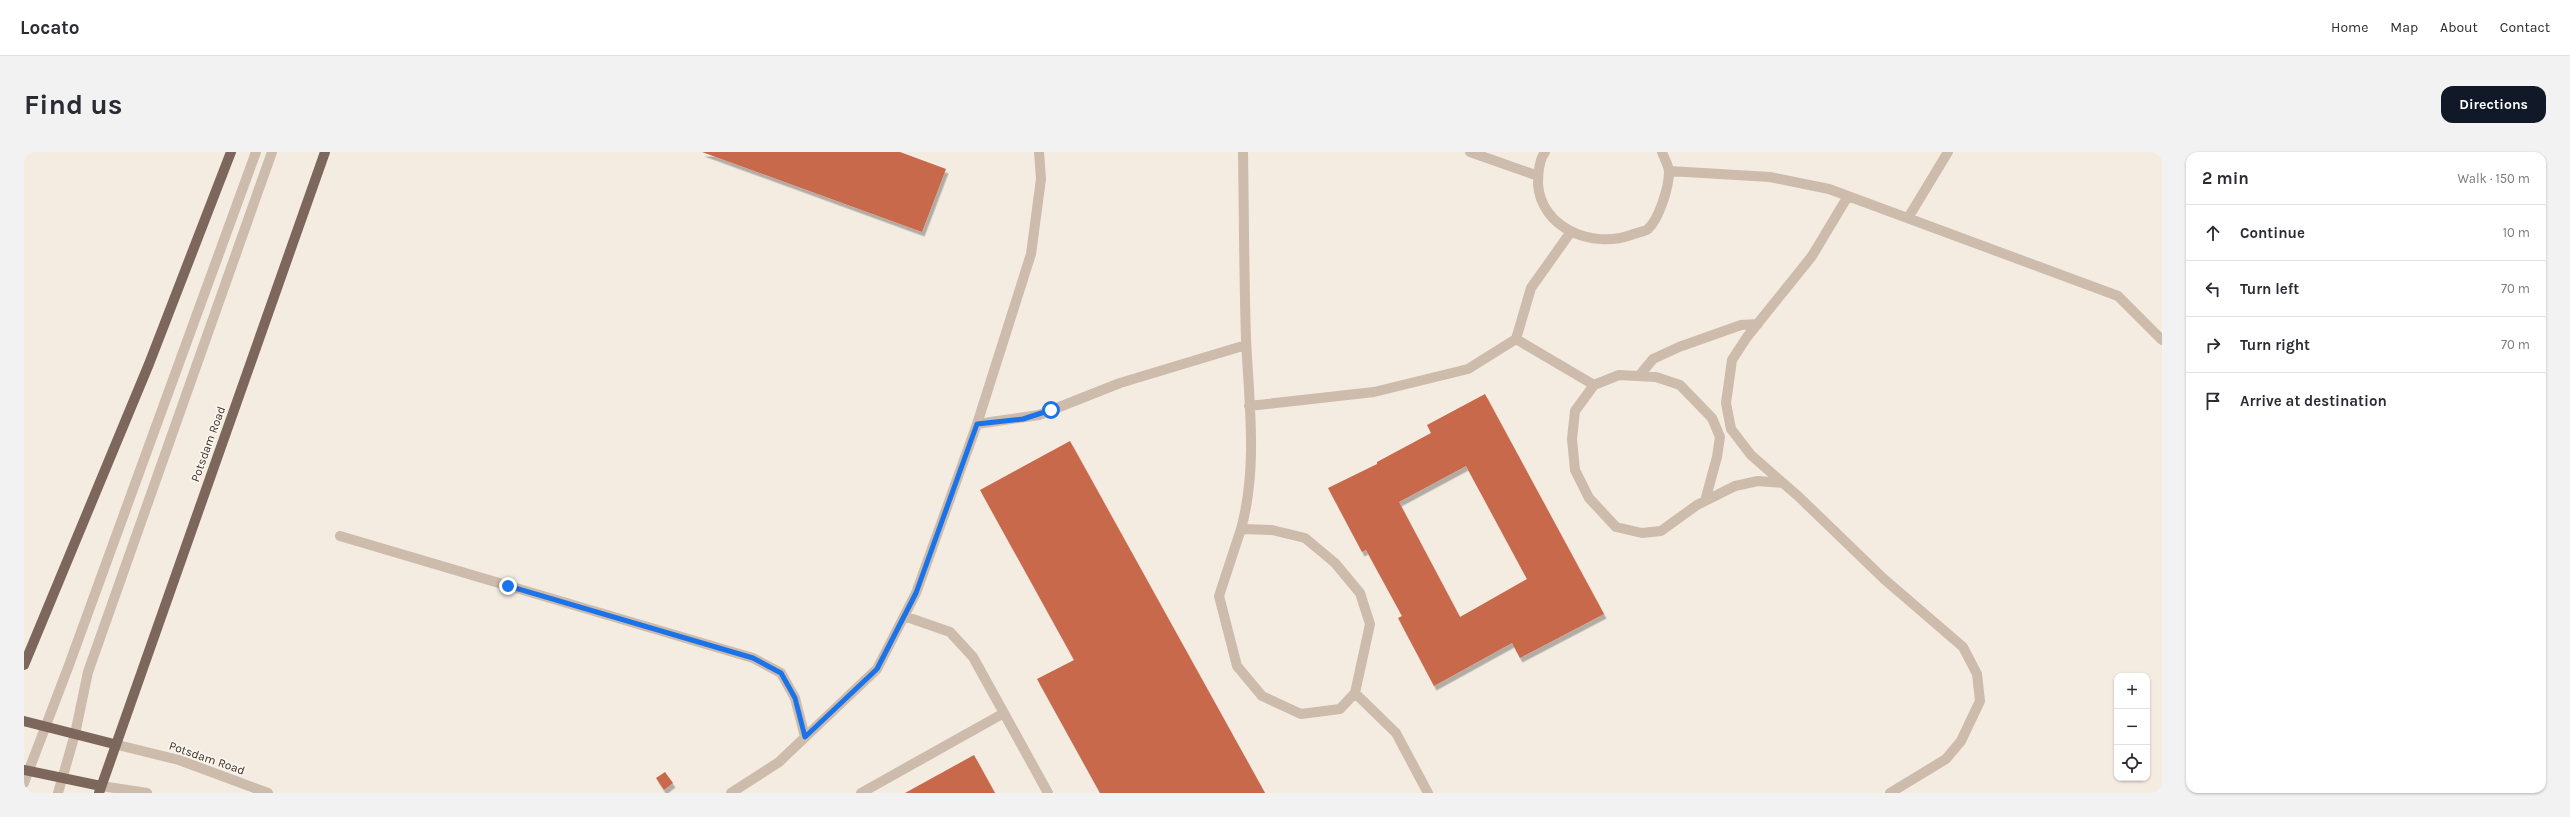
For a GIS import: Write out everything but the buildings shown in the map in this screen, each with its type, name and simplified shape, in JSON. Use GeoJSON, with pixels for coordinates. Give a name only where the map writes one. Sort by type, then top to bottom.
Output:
{"type":"FeatureCollection","features":[{"type":"Feature","properties":{"kind":"main road"},"geometry":{"type":"LineString","coordinates":[[24,665],[149,364],[231,152]]}},
{"type":"Feature","properties":{"kind":"main road","name":"Potsdam Road"},"geometry":{"type":"LineString","coordinates":[[100,789],[114,744],[325,152]]}},
{"type":"Feature","properties":{"kind":"main road"},"geometry":{"type":"LineString","coordinates":[[24,721],[45,728],[114,744]]}},
{"type":"Feature","properties":{"kind":"main road"},"geometry":{"type":"LineString","coordinates":[[26,770],[63,778],[100,789]]}},
{"type":"Feature","properties":{"kind":"lane"},"geometry":{"type":"LineString","coordinates":[[24,783],[26,770],[45,728],[256,152]]}},
{"type":"Feature","properties":{"kind":"lane"},"geometry":{"type":"LineString","coordinates":[[58,793],[75,734],[88,672],[272,152]]}},
{"type":"Feature","properties":{"kind":"lane"},"geometry":{"type":"LineString","coordinates":[[731,793],[779,762],[877,669],[916,593],[977,424],[1031,254],[1041,179],[1039,152]]}},
{"type":"Feature","properties":{"kind":"lane"},"geometry":{"type":"LineString","coordinates":[[1241,529],[1272,530],[1305,538],[1335,563],[1360,593],[1370,624],[1355,693],[1340,710],[1301,714],[1262,696],[1237,666],[1219,596],[1241,529],[1248,502],[1249,406],[1246,345],[1243,152]]}},
{"type":"Feature","properties":{"kind":"lane"},"geometry":{"type":"LineString","coordinates":[[1470,152],[1538,176]]}},
{"type":"Feature","properties":{"kind":"lane"},"geometry":{"type":"LineString","coordinates":[[1545,152],[1538,176],[1539,199],[1550,214],[1570,233],[1597,240],[1622,239],[1648,229],[1662,205],[1669,171],[1662,152]]}},
{"type":"Feature","properties":{"kind":"lane"},"geometry":{"type":"LineString","coordinates":[[1908,218],[1948,152]]}},
{"type":"Feature","properties":{"kind":"lane"},"geometry":{"type":"LineString","coordinates":[[1669,171],[1770,177],[1829,189],[2118,296],[2162,340]]}},
{"type":"Feature","properties":{"kind":"lane"},"geometry":{"type":"LineString","coordinates":[[1848,196],[1812,256],[1758,324],[1732,360],[1726,403],[1731,429],[1751,455],[1783,483],[1884,579],[1964,647],[1977,674],[1980,701],[1961,741],[1946,759],[1890,793]]}},
{"type":"Feature","properties":{"kind":"lane"},"geometry":{"type":"LineString","coordinates":[[1249,406],[1374,392],[1468,369],[1516,339],[1531,288],[1570,233]]}},
{"type":"Feature","properties":{"kind":"lane"},"geometry":{"type":"LineString","coordinates":[[1640,376],[1653,359],[1679,347],[1741,325],[1758,324]]}},
{"type":"Feature","properties":{"kind":"lane"},"geometry":{"type":"LineString","coordinates":[[1516,339],[1594,385]]}},
{"type":"Feature","properties":{"kind":"lane"},"geometry":{"type":"LineString","coordinates":[[977,424],[1039,415],[1120,384],[1246,345]]}},
{"type":"Feature","properties":{"kind":"lane"},"geometry":{"type":"LineString","coordinates":[[1705,501],[1717,457],[1720,437],[1712,418],[1680,385],[1656,377],[1619,375],[1594,385],[1575,411],[1572,439],[1575,470],[1589,498],[1616,527],[1642,533],[1661,531],[1705,501],[1735,486],[1758,481],[1783,483]]}},
{"type":"Feature","properties":{"kind":"lane"},"geometry":{"type":"LineString","coordinates":[[1716,427],[1730,422]]}},
{"type":"Feature","properties":{"kind":"lane"},"geometry":{"type":"LineString","coordinates":[[340,536],[753,658],[781,673],[795,698],[805,737]]}},
{"type":"Feature","properties":{"kind":"lane"},"geometry":{"type":"LineString","coordinates":[[904,616],[950,632],[973,657],[1048,793]]}},
{"type":"Feature","properties":{"kind":"lane"},"geometry":{"type":"LineString","coordinates":[[1355,693],[1396,733],[1428,793]]}},
{"type":"Feature","properties":{"kind":"lane"},"geometry":{"type":"LineString","coordinates":[[861,793],[1004,713]]}},
{"type":"Feature","properties":{"kind":"lane","name":"Potsdam Road"},"geometry":{"type":"LineString","coordinates":[[114,744],[179,760],[268,793]]}},
{"type":"Feature","properties":{"kind":"lane"},"geometry":{"type":"LineString","coordinates":[[100,789],[148,793]]}},
{"type":"Feature","properties":{"kind":"route"},"geometry":{"type":"LineString","coordinates":[[508,586],[753,658],[781,673],[795,698],[805,737],[877,669],[916,593],[977,424],[1023,419],[1051,410]]}}]}
